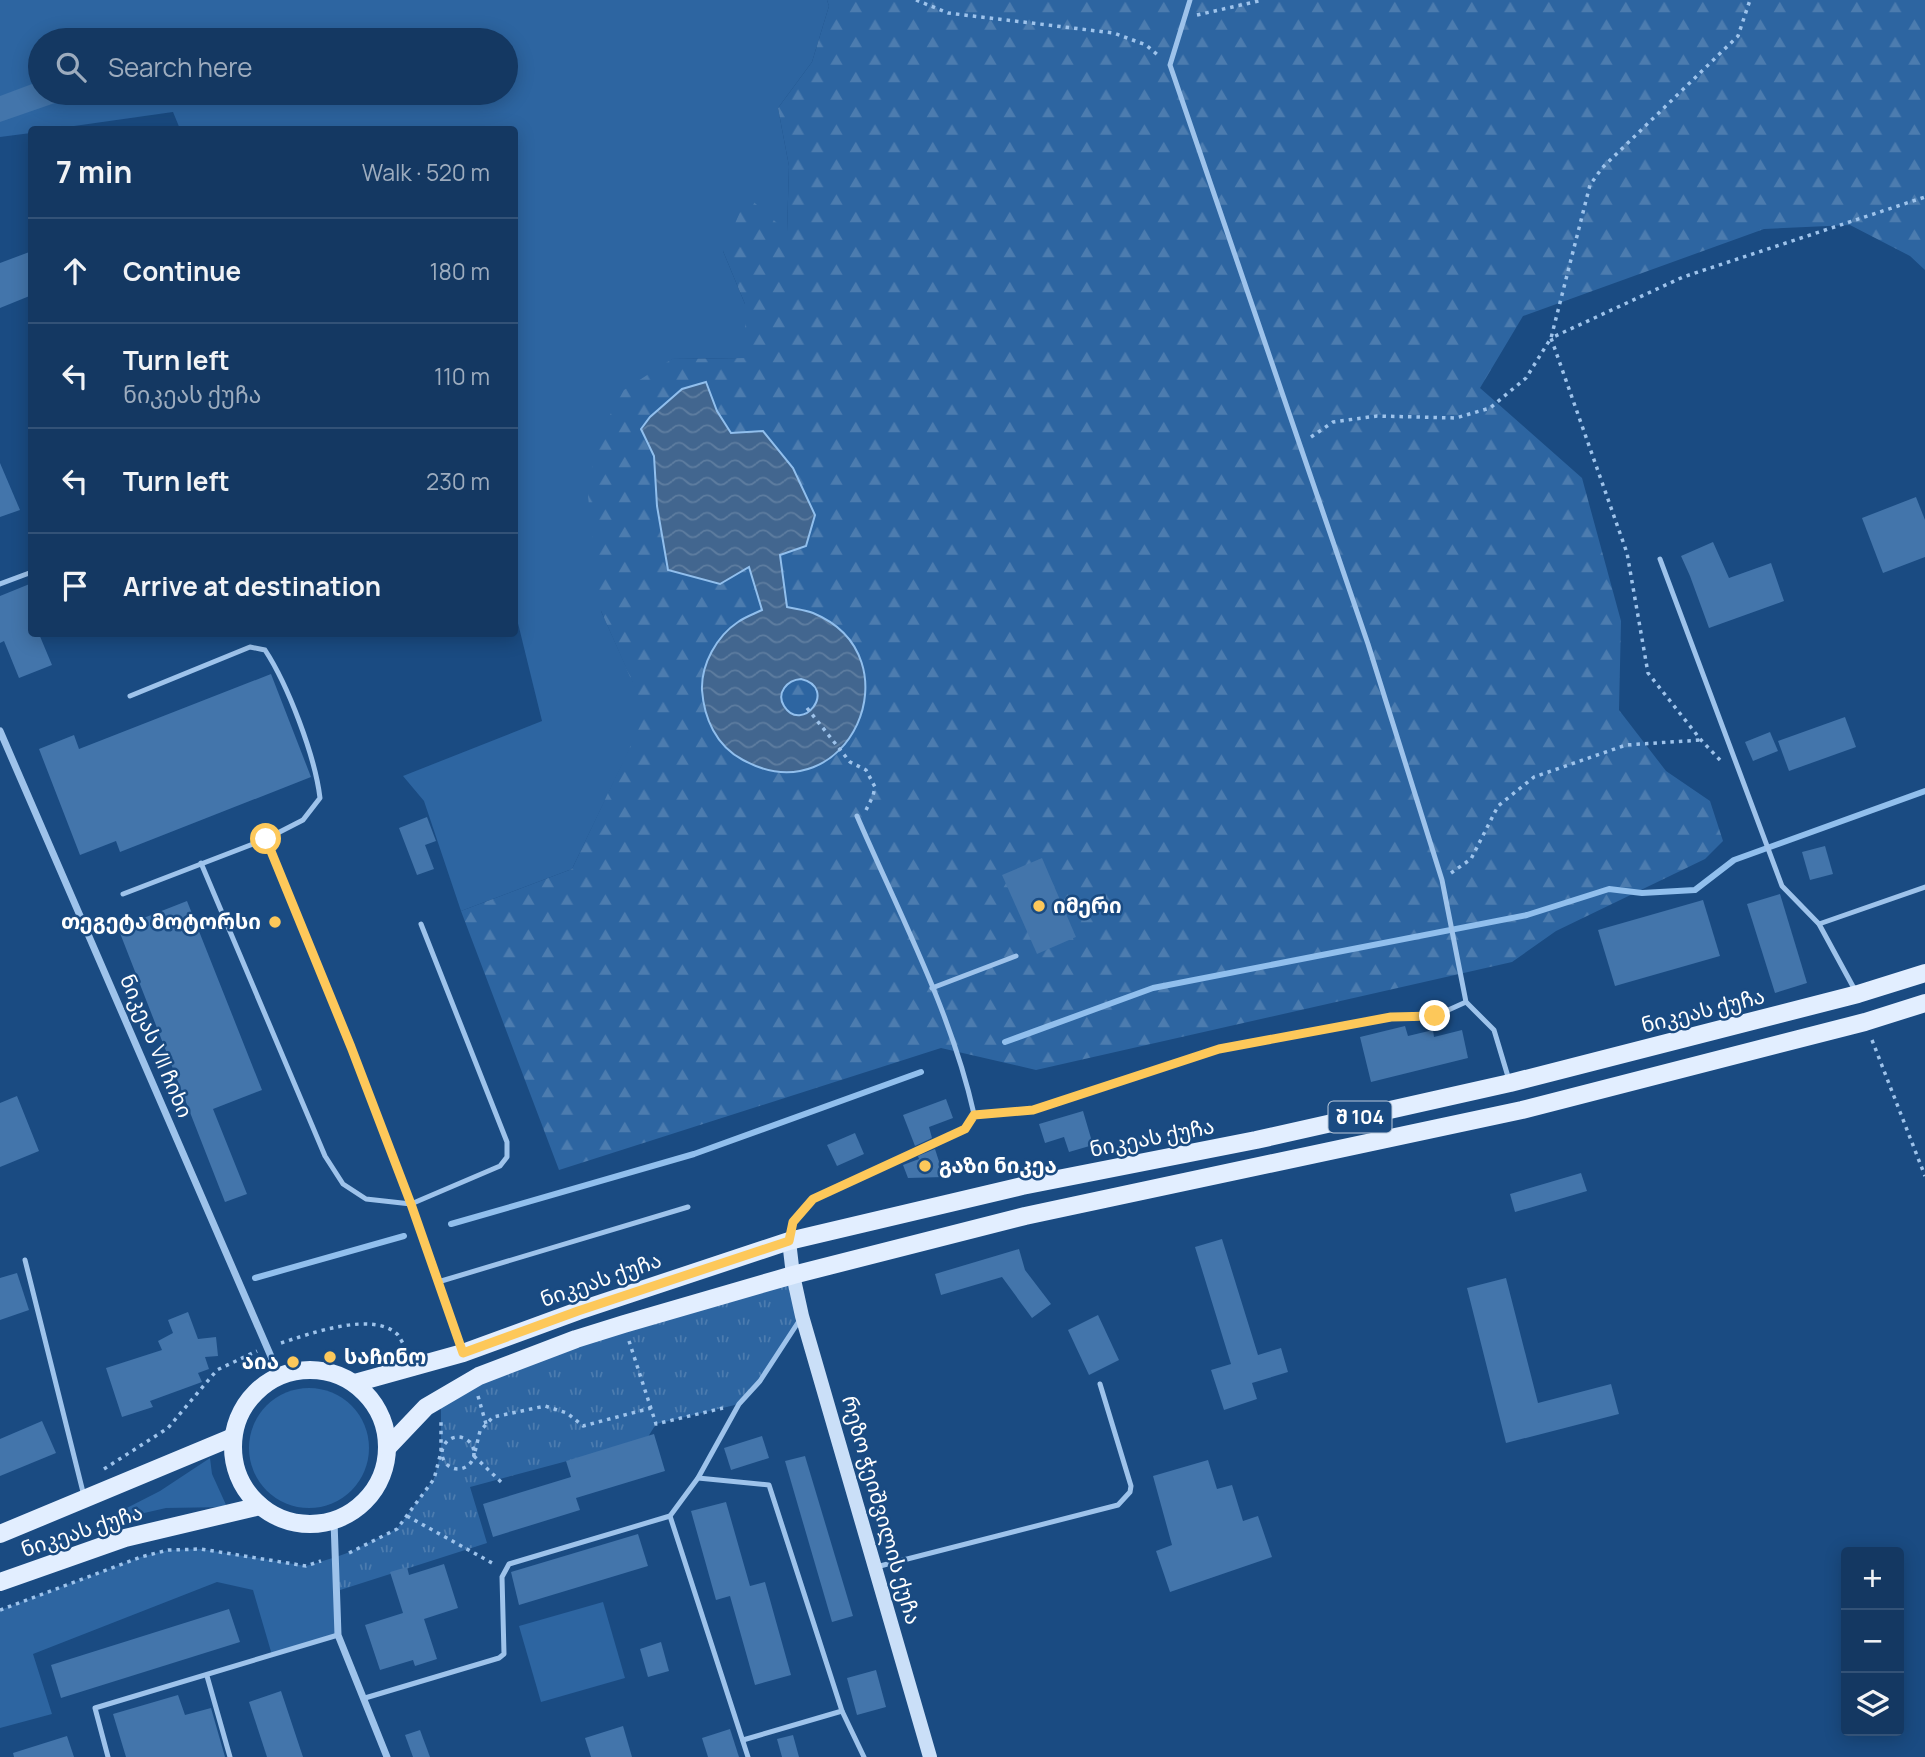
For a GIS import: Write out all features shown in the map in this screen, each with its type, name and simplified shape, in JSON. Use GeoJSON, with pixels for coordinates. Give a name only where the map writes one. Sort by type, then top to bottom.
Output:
{"type":"FeatureCollection","features":[{"type":"Feature","properties":{"kind":"main road","name":"ნიკეას ქუჩა"},"geometry":{"type":"LineString","coordinates":[[355,1383],[463,1353],[578,1311],[789,1241],[1023,1186],[1256,1140],[1510,1083],[1858,994],[1925,973]]}},
{"type":"Feature","properties":{"kind":"main road","name":"შ 104"},"geometry":{"type":"LineString","coordinates":[[793,1275],[1025,1216],[1522,1110],[1865,1022],[1925,1003]]}},
{"type":"Feature","properties":{"kind":"main road","name":"რეზო ჭეიშვილის ქუჩა"},"geometry":{"type":"LineString","coordinates":[[789,1241],[802,1316],[930,1757]]}},
{"type":"Feature","properties":{"kind":"main road"},"geometry":{"type":"LineString","coordinates":[[388,1447],[426,1407],[473,1380],[576,1339],[793,1275]]}},
{"type":"Feature","properties":{"kind":"main road"},"geometry":{"type":"LineString","coordinates":[[306,1369],[333,1373],[355,1383],[372,1401],[384,1422],[388,1447],[384,1471],[373,1493],[356,1510],[334,1521],[310,1525],[286,1521],[260,1506],[244,1489],[234,1464],[233,1437],[240,1411],[257,1390],[279,1375],[306,1369]]}},
{"type":"Feature","properties":{"kind":"main road","name":"ნიკეას ქუჩა"},"geometry":{"type":"LineString","coordinates":[[0,1534],[233,1437]]}},
{"type":"Feature","properties":{"kind":"main road","name":"ნიკეას ქუჩა"},"geometry":{"type":"LineString","coordinates":[[0,1582],[125,1538],[260,1506]]}},
{"type":"Feature","properties":{"kind":"street","name":"ნიკეას VII ჩიხი"},"geometry":{"type":"LineString","coordinates":[[0,732],[279,1375]]}},
{"type":"Feature","properties":{"kind":"street"},"geometry":{"type":"LineString","coordinates":[[334,1521],[338,1635],[387,1757]]}},
{"type":"Feature","properties":{"kind":"lane"},"geometry":{"type":"LineString","coordinates":[[1190,0],[1170,65],[1368,644],[1442,880],[1466,1002],[1494,1030],[1510,1083]]}},
{"type":"Feature","properties":{"kind":"lane"},"geometry":{"type":"LineString","coordinates":[[1660,559],[1782,886],[1819,924],[1858,994]]}},
{"type":"Feature","properties":{"kind":"lane"},"geometry":{"type":"LineString","coordinates":[[0,584],[28,574]]}},
{"type":"Feature","properties":{"kind":"lane"},"geometry":{"type":"LineString","coordinates":[[123,894],[266,839],[303,820],[320,798],[318,775],[279,671],[265,650],[250,647],[130,696]]}},
{"type":"Feature","properties":{"kind":"lane"},"geometry":{"type":"LineString","coordinates":[[789,1241],[793,1222],[813,1199],[965,1129],[974,1115],[967,1081],[932,988],[857,816]]}},
{"type":"Feature","properties":{"kind":"lane"},"geometry":{"type":"LineString","coordinates":[[266,839],[351,1047],[411,1204],[463,1353]]}},
{"type":"Feature","properties":{"kind":"lane"},"geometry":{"type":"LineString","coordinates":[[201,863],[325,1156],[342,1184],[366,1199],[411,1204],[500,1166],[507,1157],[507,1142],[421,924]]}},
{"type":"Feature","properties":{"kind":"lane"},"geometry":{"type":"LineString","coordinates":[[1819,924],[1925,887]]}},
{"type":"Feature","properties":{"kind":"lane"},"geometry":{"type":"LineString","coordinates":[[932,988],[1016,956]]}},
{"type":"Feature","properties":{"kind":"lane"},"geometry":{"type":"LineString","coordinates":[[974,1115],[1033,1110],[1219,1049],[1391,1017],[1435,1016],[1466,1002]]}},
{"type":"Feature","properties":{"kind":"lane"},"geometry":{"type":"LineString","coordinates":[[438,1282],[688,1207]]}},
{"type":"Feature","properties":{"kind":"lane"},"geometry":{"type":"LineString","coordinates":[[24,1261],[85,1499]]}},
{"type":"Feature","properties":{"kind":"lane"},"geometry":{"type":"LineString","coordinates":[[365,1698],[499,1658],[504,1654],[502,1577],[509,1563],[670,1516],[698,1478],[739,1404],[760,1381],[802,1316]]}},
{"type":"Feature","properties":{"kind":"lane"},"geometry":{"type":"LineString","coordinates":[[876,1567],[1118,1505],[1130,1492],[1130,1486],[1100,1384]]}},
{"type":"Feature","properties":{"kind":"lane"},"geometry":{"type":"LineString","coordinates":[[698,1478],[769,1485],[842,1711],[864,1757]]}},
{"type":"Feature","properties":{"kind":"lane"},"geometry":{"type":"LineString","coordinates":[[670,1516],[748,1757]]}},
{"type":"Feature","properties":{"kind":"lane"},"geometry":{"type":"LineString","coordinates":[[108,1757],[95,1708],[338,1635]]}},
{"type":"Feature","properties":{"kind":"lane"},"geometry":{"type":"LineString","coordinates":[[207,1676],[230,1757]]}},
{"type":"Feature","properties":{"kind":"lane"},"geometry":{"type":"LineString","coordinates":[[743,1740],[842,1711]]}},
{"type":"Feature","properties":{"kind":"path"},"geometry":{"type":"LineString","coordinates":[[916,0],[948,13],[1114,33],[1146,45],[1170,65]]}},
{"type":"Feature","properties":{"kind":"path"},"geometry":{"type":"LineString","coordinates":[[1184,18],[1263,0]]}},
{"type":"Feature","properties":{"kind":"path"},"geometry":{"type":"LineString","coordinates":[[1301,444],[1333,422],[1377,416],[1456,418],[1490,408],[1526,378],[1551,338],[1590,185],[1602,168],[1738,36],[1750,0]]}},
{"type":"Feature","properties":{"kind":"path"},"geometry":{"type":"LineString","coordinates":[[1551,338],[1683,277],[1925,197]]}},
{"type":"Feature","properties":{"kind":"path"},"geometry":{"type":"LineString","coordinates":[[1551,338],[1627,554],[1647,673],[1701,740],[1744,785]]}},
{"type":"Feature","properties":{"kind":"path"},"geometry":{"type":"LineString","coordinates":[[807,708],[850,762],[866,770],[875,787],[866,810],[857,816]]}},
{"type":"Feature","properties":{"kind":"path"},"geometry":{"type":"LineString","coordinates":[[1442,880],[1471,859],[1498,807],[1534,778],[1626,745],[1701,740]]}},
{"type":"Feature","properties":{"kind":"path"},"geometry":{"type":"LineString","coordinates":[[1865,1022],[1925,1176]]}},
{"type":"Feature","properties":{"kind":"path"},"geometry":{"type":"LineString","coordinates":[[80,1480],[99,1472],[168,1428],[218,1370],[254,1352],[356,1323],[377,1326],[397,1334],[416,1366]]}},
{"type":"Feature","properties":{"kind":"path"},"geometry":{"type":"LineString","coordinates":[[624,1324],[656,1424],[739,1404]]}},
{"type":"Feature","properties":{"kind":"path"},"geometry":{"type":"LineString","coordinates":[[473,1380],[486,1424]]}},
{"type":"Feature","properties":{"kind":"path"},"geometry":{"type":"LineString","coordinates":[[0,1610],[141,1557],[168,1550],[201,1549],[306,1566],[350,1552],[397,1529],[434,1479],[441,1452],[441,1410],[436,1401]]}},
{"type":"Feature","properties":{"kind":"path"},"geometry":{"type":"LineString","coordinates":[[501,1482],[474,1456],[472,1445],[464,1438],[449,1439],[441,1452],[444,1463],[459,1469],[469,1465],[474,1456],[480,1431],[493,1417],[545,1406],[567,1413],[583,1426],[651,1408]]}},
{"type":"Feature","properties":{"kind":"path"},"geometry":{"type":"LineString","coordinates":[[407,1516],[504,1570]]}},
{"type":"Feature","properties":{"kind":"green space"},"geometry":{"type":"Polygon","coordinates":[[[0,0],[827,0],[829,6],[812,62],[778,108],[789,166],[787,233],[723,251],[745,304],[745,358],[672,359],[601,611],[647,713],[572,869],[461,911],[424,801],[403,776],[542,721],[518,623],[518,126],[179,126],[173,112],[74,126],[28,126],[28,133],[0,137],[0,0]]]}},
{"type":"Feature","properties":{"kind":"green space"},"geometry":{"type":"Polygon","coordinates":[[[827,0],[1925,0],[1925,270],[1910,256],[1850,225],[1764,229],[1523,316],[1480,388],[1582,478],[1621,621],[1619,710],[1666,771],[1710,801],[1723,841],[1705,859],[1556,931],[1512,962],[1036,1070],[941,1048],[559,1170],[461,911],[572,869],[646,713],[601,611],[588,496],[596,440],[624,390],[672,359],[745,358],[745,304],[723,251],[747,196],[787,232],[789,166],[778,108],[812,62],[829,6],[827,0]]]}},
{"type":"Feature","properties":{"kind":"green space"},"geometry":{"type":"Polygon","coordinates":[[[793,1275],[802,1316],[760,1381],[739,1404],[656,1424],[646,1440],[470,1487],[487,1543],[337,1591],[336,1557],[397,1529],[434,1479],[441,1452],[441,1410],[436,1401],[479,1376],[793,1275]]]}},
{"type":"Feature","properties":{"kind":"green space"},"geometry":{"type":"Polygon","coordinates":[[[309,1388],[332,1393],[351,1406],[364,1425],[369,1448],[364,1471],[351,1490],[332,1503],[309,1508],[286,1503],[267,1490],[254,1471],[249,1448],[254,1425],[267,1406],[286,1393],[309,1388]]]}},
{"type":"Feature","properties":{"kind":"green space"},"geometry":{"type":"Polygon","coordinates":[[[210,1458],[212,1474],[227,1507],[166,1508],[118,1519],[116,1516],[117,1513],[160,1491],[210,1458]]]}},
{"type":"Feature","properties":{"kind":"green space"},"geometry":{"type":"Polygon","coordinates":[[[201,1549],[306,1566],[336,1557],[338,1635],[272,1655],[253,1590],[217,1582],[33,1654],[52,1714],[0,1728],[0,1610],[141,1557],[168,1550],[201,1549]]]}},
{"type":"Feature","properties":{"kind":"green space"},"geometry":{"type":"Polygon","coordinates":[[[603,1602],[625,1678],[541,1702],[519,1626],[603,1602]]]}},
{"type":"Feature","properties":{"kind":"water"},"geometry":{"type":"Polygon","coordinates":[[[706,382],[717,411],[731,433],[763,431],[793,468],[815,515],[806,546],[780,555],[787,607],[813,613],[845,634],[862,663],[865,694],[857,724],[839,750],[813,767],[781,772],[743,760],[725,747],[713,730],[705,711],[702,680],[707,661],[717,643],[730,628],[762,610],[749,567],[720,584],[668,570],[657,506],[654,456],[641,429],[650,417],[682,389],[706,382]],[[801,679],[784,688],[782,701],[791,714],[807,713],[814,707],[817,691],[812,684],[801,679]]]}},
{"type":"Feature","properties":{"kind":"building"},"geometry":{"type":"Polygon","coordinates":[[[28,86],[28,105],[49,105],[0,122],[0,96],[28,86]]]}},
{"type":"Feature","properties":{"kind":"building"},"geometry":{"type":"Polygon","coordinates":[[[28,252],[28,297],[0,308],[0,263],[28,252]]]}},
{"type":"Feature","properties":{"kind":"building"},"geometry":{"type":"Polygon","coordinates":[[[0,463],[20,510],[0,517],[0,463]]]}},
{"type":"Feature","properties":{"kind":"building"},"geometry":{"type":"Polygon","coordinates":[[[1916,497],[1925,520],[1925,557],[1883,573],[1862,518],[1916,497]]]}},
{"type":"Feature","properties":{"kind":"building"},"geometry":{"type":"Polygon","coordinates":[[[1713,542],[1729,578],[1771,563],[1784,601],[1709,628],[1681,556],[1713,542]]]}},
{"type":"Feature","properties":{"kind":"building"},"geometry":{"type":"Polygon","coordinates":[[[28,585],[28,637],[40,637],[52,665],[19,678],[4,641],[0,643],[0,596],[28,585]]]}},
{"type":"Feature","properties":{"kind":"building"},"geometry":{"type":"Polygon","coordinates":[[[271,674],[311,777],[120,852],[116,841],[80,855],[39,749],[74,735],[79,749],[271,674]]]}},
{"type":"Feature","properties":{"kind":"building"},"geometry":{"type":"Polygon","coordinates":[[[1845,717],[1856,747],[1789,771],[1778,741],[1845,717]]]}},
{"type":"Feature","properties":{"kind":"building"},"geometry":{"type":"Polygon","coordinates":[[[1770,732],[1778,751],[1753,761],[1745,742],[1770,732]]]}},
{"type":"Feature","properties":{"kind":"building"},"geometry":{"type":"Polygon","coordinates":[[[427,817],[436,841],[425,845],[434,869],[417,875],[399,828],[427,817]]]}},
{"type":"Feature","properties":{"kind":"building"},"geometry":{"type":"Polygon","coordinates":[[[1825,846],[1833,874],[1810,880],[1802,852],[1825,846]]]}},
{"type":"Feature","properties":{"kind":"building","name":"იმერი"},"geometry":{"type":"Polygon","coordinates":[[[1042,858],[1076,937],[1037,954],[1002,875],[1042,858]]]}},
{"type":"Feature","properties":{"kind":"building"},"geometry":{"type":"Polygon","coordinates":[[[1780,894],[1807,983],[1775,993],[1747,904],[1780,894]]]}},
{"type":"Feature","properties":{"kind":"building"},"geometry":{"type":"Polygon","coordinates":[[[1703,900],[1720,956],[1615,986],[1598,930],[1703,900]]]}},
{"type":"Feature","properties":{"kind":"building"},"geometry":{"type":"Polygon","coordinates":[[[187,901],[262,1090],[213,1109],[247,1194],[225,1202],[118,928],[187,901]]]}},
{"type":"Feature","properties":{"kind":"building"},"geometry":{"type":"Polygon","coordinates":[[[1405,1026],[1408,1036],[1433,1030],[1434,1037],[1462,1030],[1468,1058],[1371,1082],[1360,1037],[1405,1026]]]}},
{"type":"Feature","properties":{"kind":"building"},"geometry":{"type":"Polygon","coordinates":[[[17,1096],[39,1151],[0,1167],[0,1103],[17,1096]]]}},
{"type":"Feature","properties":{"kind":"building"},"geometry":{"type":"Polygon","coordinates":[[[946,1099],[953,1118],[929,1127],[932,1138],[915,1146],[903,1115],[946,1099]]]}},
{"type":"Feature","properties":{"kind":"building"},"geometry":{"type":"Polygon","coordinates":[[[1083,1111],[1093,1145],[1069,1152],[1064,1137],[1045,1143],[1039,1124],[1083,1111]]]}},
{"type":"Feature","properties":{"kind":"building"},"geometry":{"type":"Polygon","coordinates":[[[855,1133],[864,1154],[837,1166],[827,1145],[855,1133]]]}},
{"type":"Feature","properties":{"kind":"building"},"geometry":{"type":"Polygon","coordinates":[[[935,1149],[944,1177],[908,1178],[903,1165],[935,1149]]]}},
{"type":"Feature","properties":{"kind":"building"},"geometry":{"type":"Polygon","coordinates":[[[1581,1173],[1587,1191],[1515,1212],[1510,1194],[1581,1173]]]}},
{"type":"Feature","properties":{"kind":"building"},"geometry":{"type":"Polygon","coordinates":[[[1222,1239],[1258,1355],[1281,1348],[1288,1372],[1252,1383],[1257,1399],[1224,1410],[1211,1370],[1231,1364],[1195,1247],[1222,1239]]]}},
{"type":"Feature","properties":{"kind":"building"},"geometry":{"type":"Polygon","coordinates":[[[1019,1249],[1025,1270],[1051,1304],[1032,1318],[1002,1277],[941,1295],[935,1274],[1019,1249]]]}},
{"type":"Feature","properties":{"kind":"building"},"geometry":{"type":"Polygon","coordinates":[[[17,1273],[29,1310],[0,1320],[0,1278],[17,1273]]]}},
{"type":"Feature","properties":{"kind":"building"},"geometry":{"type":"Polygon","coordinates":[[[1506,1278],[1538,1403],[1611,1384],[1619,1414],[1506,1443],[1467,1288],[1506,1278]]]}},
{"type":"Feature","properties":{"kind":"building"},"geometry":{"type":"Polygon","coordinates":[[[188,1312],[198,1339],[216,1337],[218,1356],[205,1357],[209,1369],[198,1373],[202,1382],[150,1401],[153,1407],[122,1417],[106,1368],[162,1350],[158,1341],[173,1333],[168,1320],[188,1312]]]}},
{"type":"Feature","properties":{"kind":"building"},"geometry":{"type":"Polygon","coordinates":[[[1098,1315],[1119,1360],[1089,1375],[1068,1330],[1098,1315]]]}},
{"type":"Feature","properties":{"kind":"building"},"geometry":{"type":"Polygon","coordinates":[[[42,1421],[56,1453],[0,1476],[0,1439],[42,1421]]]}},
{"type":"Feature","properties":{"kind":"building"},"geometry":{"type":"Polygon","coordinates":[[[654,1434],[665,1471],[576,1498],[580,1510],[493,1537],[483,1504],[571,1477],[566,1461],[654,1434]]]}},
{"type":"Feature","properties":{"kind":"building"},"geometry":{"type":"Polygon","coordinates":[[[762,1436],[769,1458],[731,1470],[724,1448],[762,1436]]]}},
{"type":"Feature","properties":{"kind":"building"},"geometry":{"type":"Polygon","coordinates":[[[805,1456],[853,1616],[832,1622],[785,1461],[805,1456]]]}},
{"type":"Feature","properties":{"kind":"building"},"geometry":{"type":"Polygon","coordinates":[[[1208,1460],[1217,1489],[1232,1485],[1243,1521],[1258,1516],[1272,1557],[1170,1592],[1156,1551],[1172,1545],[1153,1476],[1208,1460]]]}},
{"type":"Feature","properties":{"kind":"building"},"geometry":{"type":"Polygon","coordinates":[[[726,1502],[750,1586],[765,1582],[791,1675],[755,1685],[730,1596],[716,1600],[691,1511],[726,1502]]]}},
{"type":"Feature","properties":{"kind":"building"},"geometry":{"type":"Polygon","coordinates":[[[638,1534],[648,1566],[519,1605],[511,1572],[638,1534]]]}},
{"type":"Feature","properties":{"kind":"building"},"geometry":{"type":"Polygon","coordinates":[[[444,1564],[458,1608],[424,1619],[437,1659],[415,1666],[413,1660],[380,1670],[365,1625],[403,1613],[390,1572],[407,1567],[409,1575],[444,1564]]]}},
{"type":"Feature","properties":{"kind":"building"},"geometry":{"type":"Polygon","coordinates":[[[229,1609],[240,1642],[61,1698],[51,1665],[229,1609]]]}},
{"type":"Feature","properties":{"kind":"building"},"geometry":{"type":"Polygon","coordinates":[[[661,1642],[669,1671],[648,1677],[640,1649],[661,1642]]]}},
{"type":"Feature","properties":{"kind":"building"},"geometry":{"type":"Polygon","coordinates":[[[876,1670],[886,1707],[857,1715],[847,1678],[876,1670]]]}},
{"type":"Feature","properties":{"kind":"building"},"geometry":{"type":"Polygon","coordinates":[[[281,1691],[303,1757],[267,1757],[249,1702],[281,1691]]]}},
{"type":"Feature","properties":{"kind":"building"},"geometry":{"type":"Polygon","coordinates":[[[178,1695],[185,1715],[211,1708],[225,1757],[126,1757],[113,1714],[178,1695]]]}},
{"type":"Feature","properties":{"kind":"building"},"geometry":{"type":"Polygon","coordinates":[[[623,1726],[632,1757],[591,1757],[585,1738],[623,1726]]]}},
{"type":"Feature","properties":{"kind":"building"},"geometry":{"type":"Polygon","coordinates":[[[730,1729],[739,1757],[708,1757],[702,1738],[730,1729]]]}},
{"type":"Feature","properties":{"kind":"building"},"geometry":{"type":"Polygon","coordinates":[[[420,1730],[430,1757],[413,1757],[405,1735],[420,1730]]]}},
{"type":"Feature","properties":{"kind":"building"},"geometry":{"type":"Polygon","coordinates":[[[793,1735],[799,1757],[782,1757],[777,1739],[793,1735]]]}},
{"type":"Feature","properties":{"kind":"building"},"geometry":{"type":"Polygon","coordinates":[[[67,1736],[74,1757],[14,1757],[13,1753],[67,1736]]]}},
{"type":"Feature","properties":{"kind":"waterway"},"geometry":{"type":"LineString","coordinates":[[1005,1042],[1153,988],[1527,915],[1609,889],[1642,893],[1695,890],[1734,860],[1925,791]]}},
{"type":"Feature","properties":{"kind":"waterway"},"geometry":{"type":"LineString","coordinates":[[451,1224],[694,1154],[921,1072]]}},
{"type":"Feature","properties":{"kind":"waterway"},"geometry":{"type":"LineString","coordinates":[[255,1278],[404,1236]]}},
{"type":"Feature","properties":{"kind":"place","name":"იმერი"},"geometry":{"type":"Point","coordinates":[1039,906]}},
{"type":"Feature","properties":{"kind":"place","name":"თეგეტა მოტორსი"},"geometry":{"type":"Point","coordinates":[275,922]}},
{"type":"Feature","properties":{"kind":"place","name":"გაზი ნიკეა"},"geometry":{"type":"Point","coordinates":[925,1166]}},
{"type":"Feature","properties":{"kind":"place","name":"საჩინო"},"geometry":{"type":"Point","coordinates":[330,1357]}},
{"type":"Feature","properties":{"kind":"place","name":"აია"},"geometry":{"type":"Point","coordinates":[293,1362]}},
{"type":"Feature","properties":{"kind":"route"},"geometry":{"type":"LineString","coordinates":[[266,839],[351,1047],[411,1204],[463,1353],[578,1311],[789,1241],[793,1222],[813,1199],[965,1129],[974,1115],[1033,1110],[1219,1049],[1391,1017],[1435,1016]]}}]}
